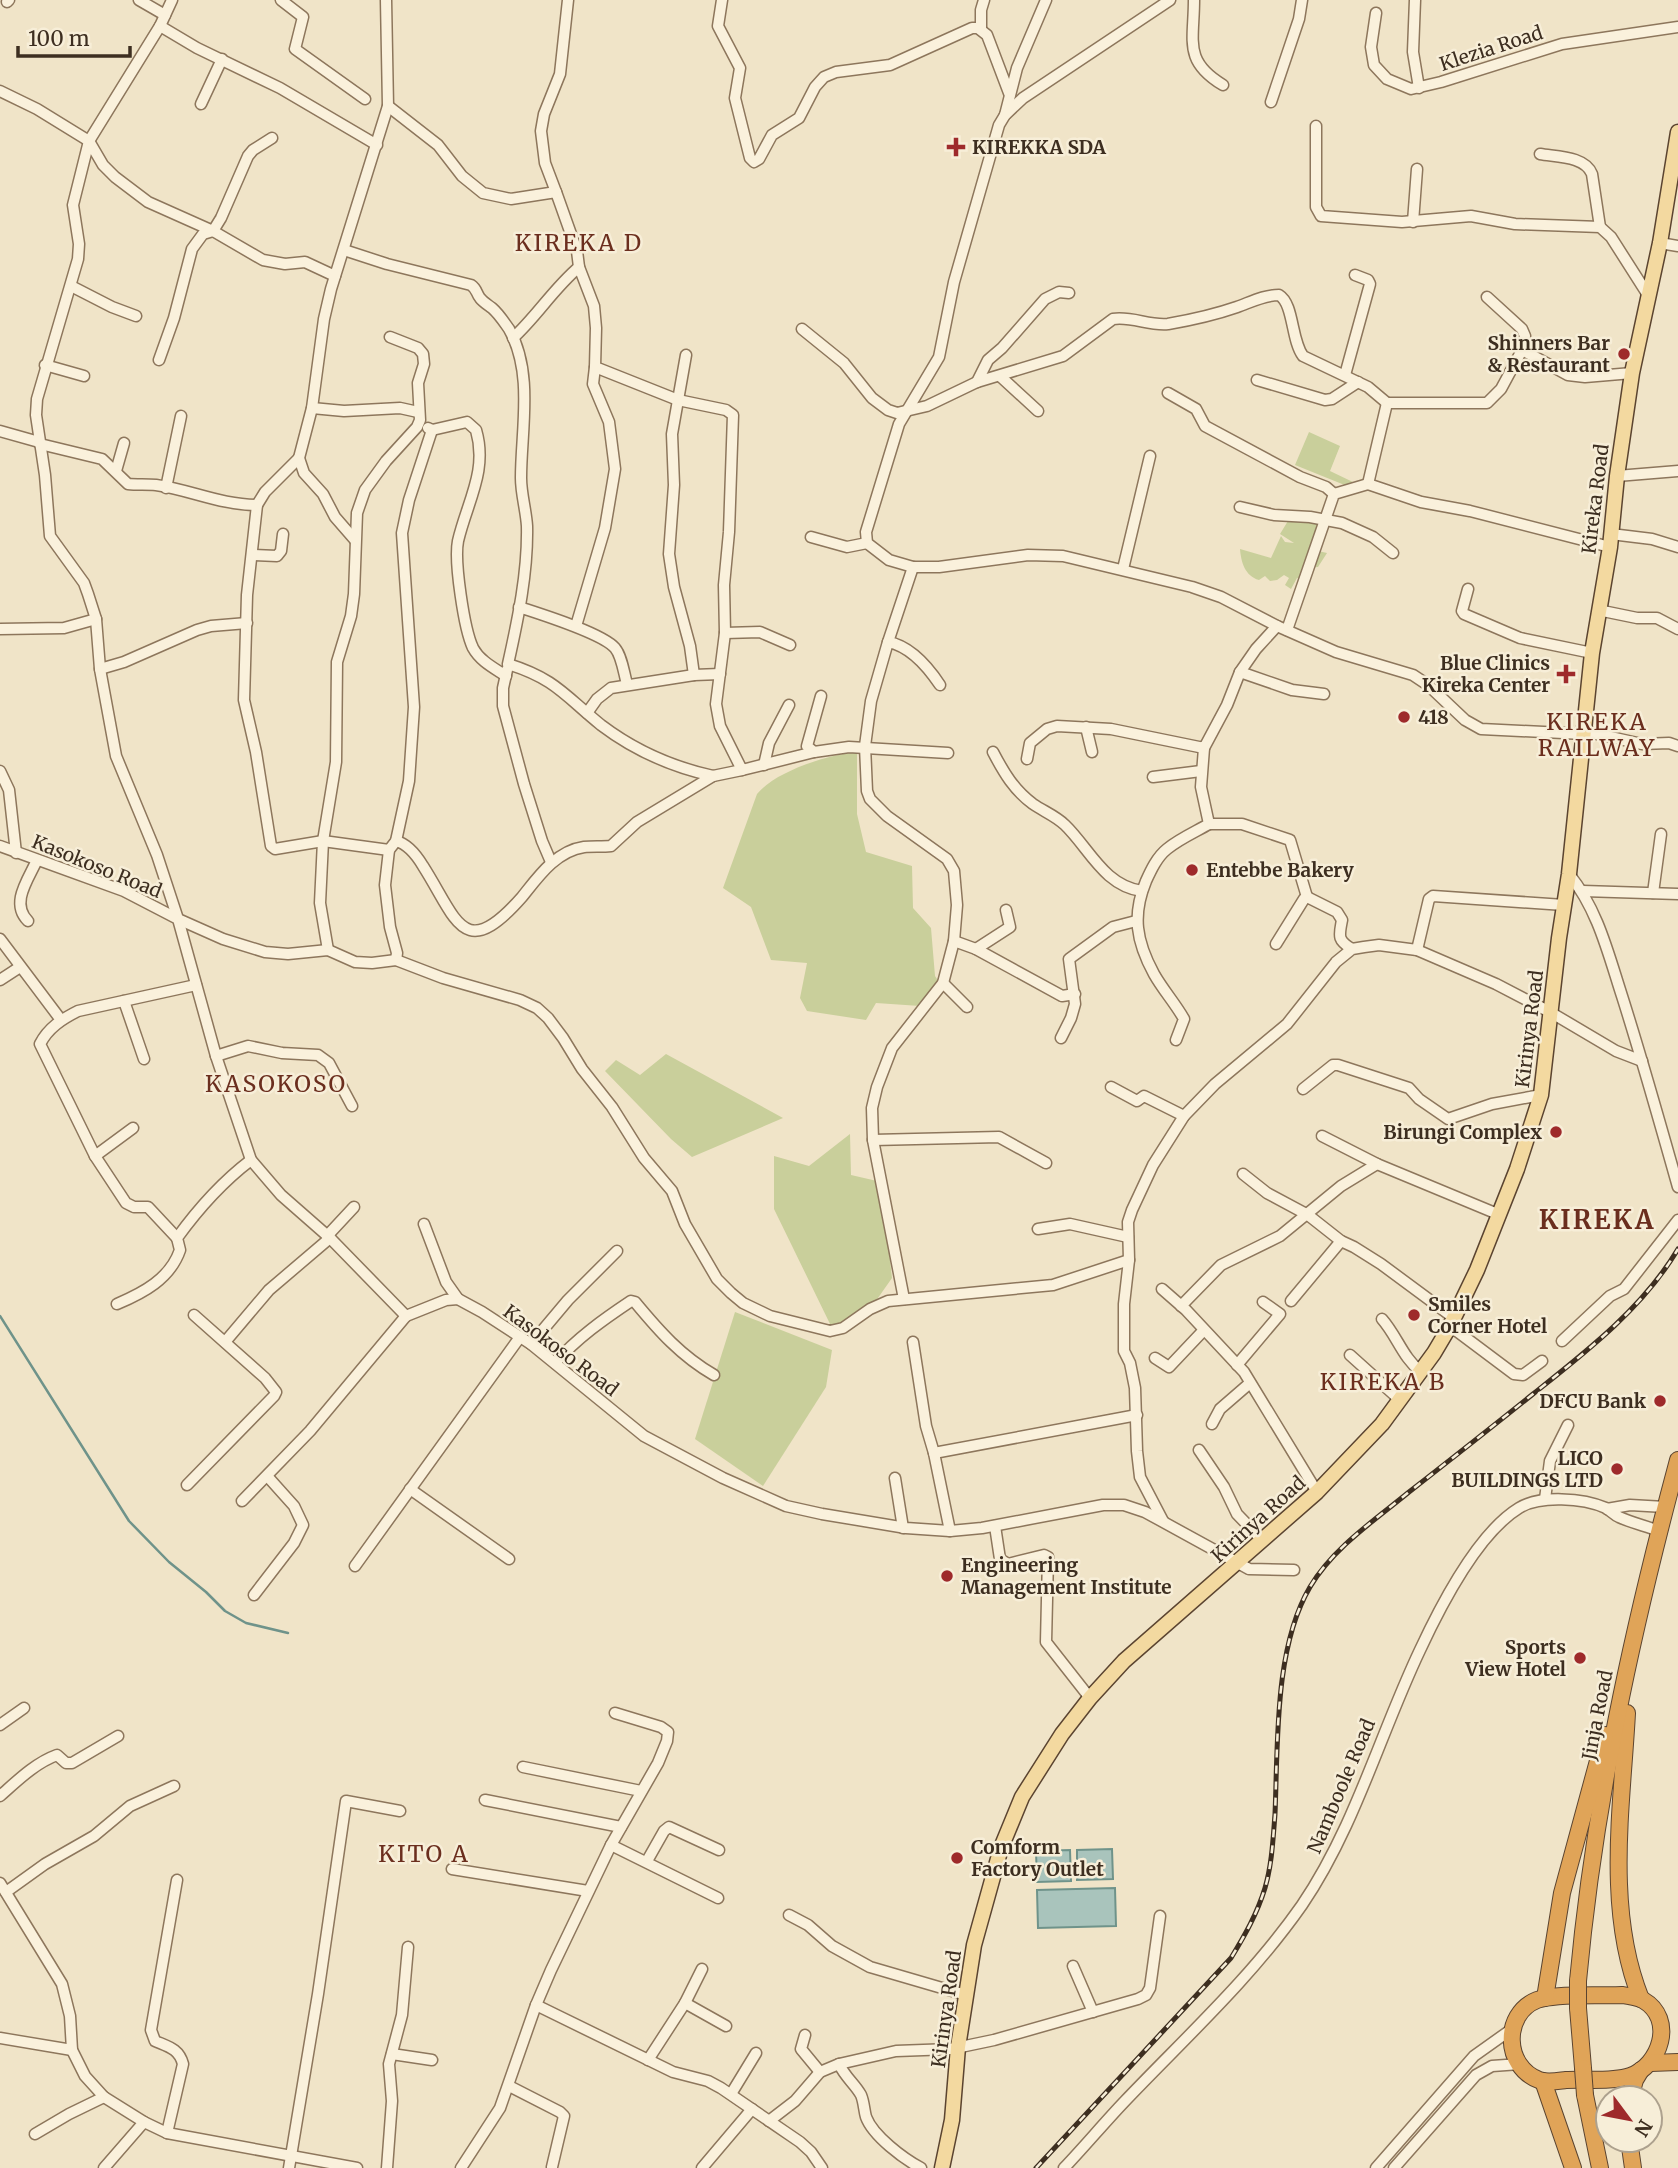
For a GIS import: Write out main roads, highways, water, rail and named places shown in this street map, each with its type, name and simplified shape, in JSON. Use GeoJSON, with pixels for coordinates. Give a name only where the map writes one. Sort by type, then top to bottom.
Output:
{"type":"FeatureCollection","features":[{"type":"Feature","properties":{"kind":"highway","name":"Jinja Road"},"geometry":{"type":"LineString","coordinates":[[1600,2168],[1585,2095],[1578,2008],[1586,1900],[1630,1652],[1678,1461]]}},
{"type":"Feature","properties":{"kind":"highway"},"geometry":{"type":"LineString","coordinates":[[1545,1997],[1567,1868],[1630,1652]]}},
{"type":"Feature","properties":{"kind":"highway"},"geometry":{"type":"LineString","coordinates":[[1630,1652],[1619,1863],[1625,1933],[1634,1983],[1641,1999]]}},
{"type":"Feature","properties":{"kind":"highway"},"geometry":{"type":"LineString","coordinates":[[1677,2038],[1641,1999],[1622,1995],[1545,1997],[1535,2000],[1520,2012],[1512,2029],[1511,2044],[1527,2073],[1543,2081],[1628,2077],[1647,2066],[1678,2062]]}},
{"type":"Feature","properties":{"kind":"highway"},"geometry":{"type":"LineString","coordinates":[[1634,2084],[1661,2042],[1662,2033],[1658,2019]]}},
{"type":"Feature","properties":{"kind":"highway"},"geometry":{"type":"LineString","coordinates":[[1543,2081],[1573,2168]]}},
{"type":"Feature","properties":{"kind":"main road","name":"Kireka Road"},"geometry":{"type":"LineString","coordinates":[[1569,874],[1592,653],[1611,541],[1632,373],[1675,175],[1678,132]]}},
{"type":"Feature","properties":{"kind":"main road","name":"Kirinya Road"},"geometry":{"type":"LineString","coordinates":[[942,2168],[952,2120],[958,2047],[974,1945],[989,1887],[1022,1797],[1062,1734],[1090,1698],[1144,1642],[1263,1541],[1360,1448],[1421,1372],[1452,1322],[1500,1215],[1541,1095],[1569,874]]}},
{"type":"Feature","properties":{"kind":"water"},"geometry":{"type":"Polygon","coordinates":[[[1112,1849],[1113,1879],[1077,1880],[1077,1850],[1112,1849]]]}},
{"type":"Feature","properties":{"kind":"water"},"geometry":{"type":"Polygon","coordinates":[[[1070,1850],[1071,1881],[1037,1882],[1036,1851],[1070,1850]]]}},
{"type":"Feature","properties":{"kind":"water"},"geometry":{"type":"Polygon","coordinates":[[[1115,1888],[1116,1926],[1038,1928],[1037,1890],[1115,1888]]]}},
{"type":"Feature","properties":{"kind":"waterway"},"geometry":{"type":"LineString","coordinates":[[0,1316],[129,1521],[169,1562],[225,1611],[246,1623],[288,1633]]}},
{"type":"Feature","properties":{"kind":"railway"},"geometry":{"type":"LineString","coordinates":[[1036,2168],[1231,1958],[1246,1933],[1265,1888],[1272,1851],[1284,1667],[1298,1611],[1319,1573],[1342,1547],[1369,1524],[1612,1328],[1648,1291],[1678,1249]]}},
{"type":"Feature","properties":{"kind":"place","name":"KIREKKA SDA"},"geometry":{"type":"Point","coordinates":[956,147]}},
{"type":"Feature","properties":{"kind":"place","name":"Shinners Bar & Restaurant"},"geometry":{"type":"Point","coordinates":[1624,354]}},
{"type":"Feature","properties":{"kind":"place","name":"Blue Clinics Kireka Center"},"geometry":{"type":"Point","coordinates":[1566,674]}},
{"type":"Feature","properties":{"kind":"place","name":"418"},"geometry":{"type":"Point","coordinates":[1404,717]}},
{"type":"Feature","properties":{"kind":"place","name":"Entebbe Bakery"},"geometry":{"type":"Point","coordinates":[1192,870]}},
{"type":"Feature","properties":{"kind":"place","name":"Birungi Complex"},"geometry":{"type":"Point","coordinates":[1556,1132]}},
{"type":"Feature","properties":{"kind":"place","name":"Smiles Corner Hotel"},"geometry":{"type":"Point","coordinates":[1414,1315]}},
{"type":"Feature","properties":{"kind":"place","name":"DFCU Bank"},"geometry":{"type":"Point","coordinates":[1660,1401]}},
{"type":"Feature","properties":{"kind":"place","name":"LICO BUILDINGS LTD"},"geometry":{"type":"Point","coordinates":[1617,1469]}},
{"type":"Feature","properties":{"kind":"place","name":"Engineering Management Institute"},"geometry":{"type":"Point","coordinates":[947,1576]}},
{"type":"Feature","properties":{"kind":"place","name":"Sports View Hotel"},"geometry":{"type":"Point","coordinates":[1580,1658]}},
{"type":"Feature","properties":{"kind":"place","name":"Comform Factory Outlet"},"geometry":{"type":"Point","coordinates":[957,1858]}},
{"type":"Feature","properties":{"kind":"district","name":"KIREKA D"},"geometry":{"type":"Point","coordinates":[579,242]}},
{"type":"Feature","properties":{"kind":"district","name":"KIREKA RAILWAY"},"geometry":{"type":"Point","coordinates":[1597,734]}},
{"type":"Feature","properties":{"kind":"district","name":"KASOKOSO"},"geometry":{"type":"Point","coordinates":[276,1083]}},
{"type":"Feature","properties":{"kind":"district","name":"KIREKA"},"geometry":{"type":"Point","coordinates":[1597,1219]}},
{"type":"Feature","properties":{"kind":"district","name":"KIREKA B"},"geometry":{"type":"Point","coordinates":[1383,1381]}},
{"type":"Feature","properties":{"kind":"district","name":"KITO A"},"geometry":{"type":"Point","coordinates":[424,1853]}}]}
